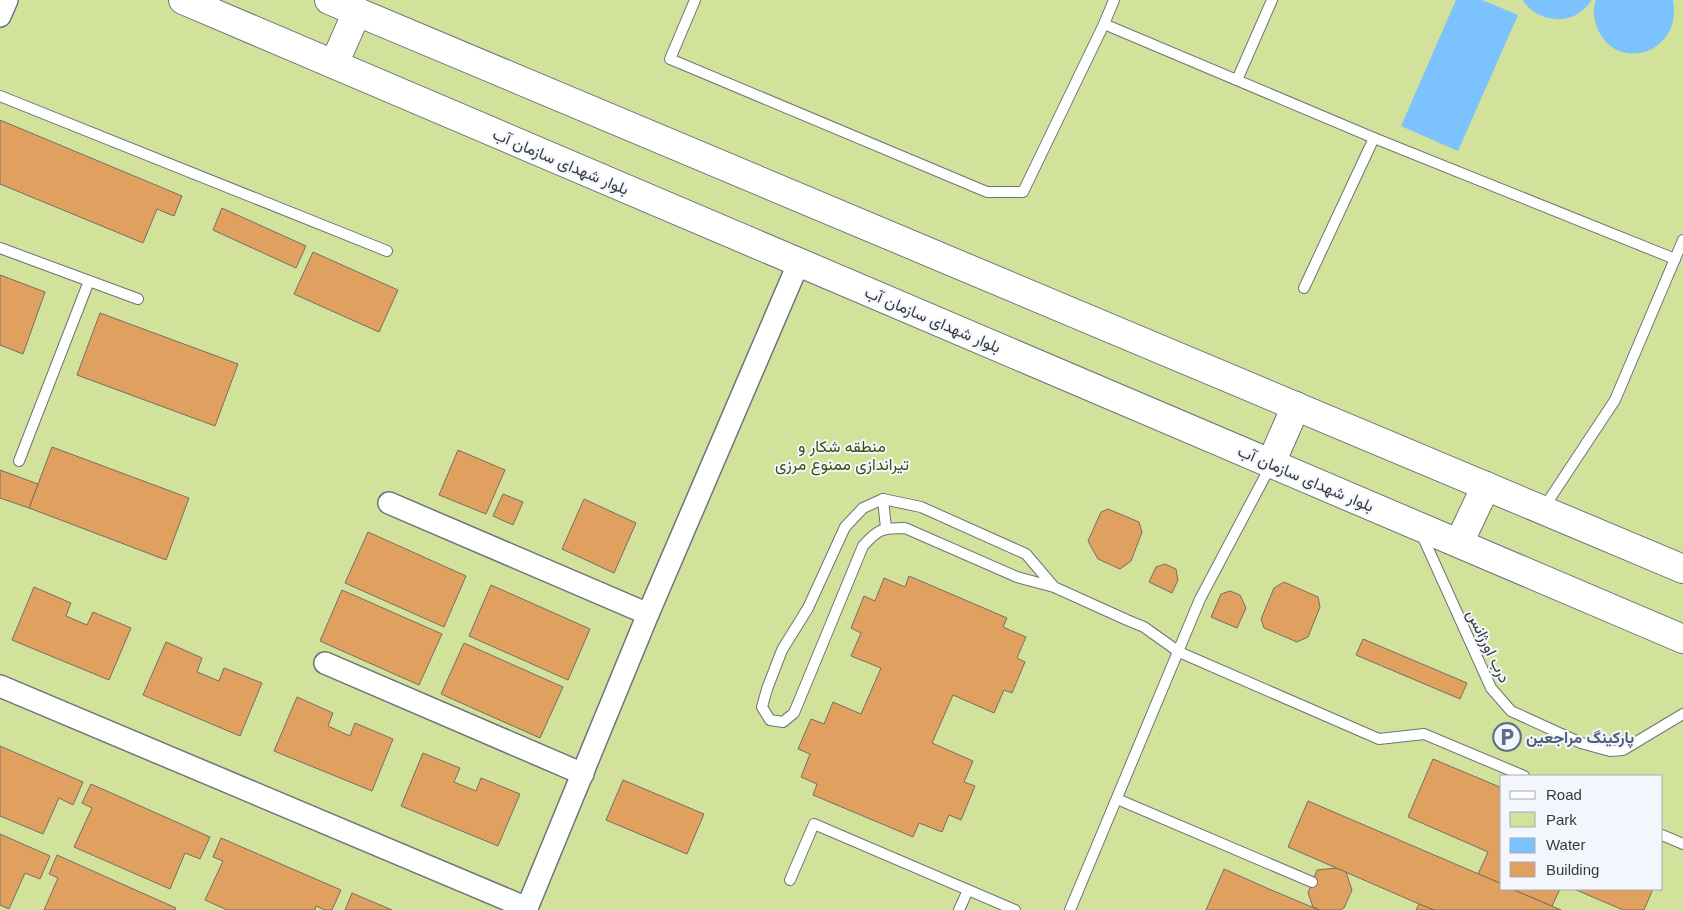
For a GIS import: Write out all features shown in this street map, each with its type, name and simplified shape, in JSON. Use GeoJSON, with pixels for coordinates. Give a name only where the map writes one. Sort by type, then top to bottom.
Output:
{"type":"FeatureCollection","features":[{"type":"Feature","properties":{"kind":"main road","name":"بلوار شهدای سازمان آب"},"geometry":{"type":"LineString","coordinates":[[183,0],[1683,639]]}},
{"type":"Feature","properties":{"kind":"main road"},"geometry":{"type":"LineString","coordinates":[[328,0],[360,6],[1296,406],[1683,569]]}},
{"type":"Feature","properties":{"kind":"main road"},"geometry":{"type":"LineString","coordinates":[[334,64],[360,6]]}},
{"type":"Feature","properties":{"kind":"main road"},"geometry":{"type":"LineString","coordinates":[[1271,463],[1296,406]]}},
{"type":"Feature","properties":{"kind":"main road"},"geometry":{"type":"LineString","coordinates":[[1458,543],[1486,486]]}},
{"type":"Feature","properties":{"kind":"street"},"geometry":{"type":"LineString","coordinates":[[0,16],[7,0]]}},
{"type":"Feature","properties":{"kind":"street"},"geometry":{"type":"LineString","coordinates":[[0,686],[527,909],[648,614],[798,262]]}},
{"type":"Feature","properties":{"kind":"street"},"geometry":{"type":"LineString","coordinates":[[389,503],[648,614]]}},
{"type":"Feature","properties":{"kind":"street"},"geometry":{"type":"LineString","coordinates":[[326,663],[582,774]]}},
{"type":"Feature","properties":{"kind":"lane"},"geometry":{"type":"LineString","coordinates":[[695,0],[670,58],[987,192],[1023,192],[1114,0]]}},
{"type":"Feature","properties":{"kind":"lane"},"geometry":{"type":"LineString","coordinates":[[1237,80],[1272,0]]}},
{"type":"Feature","properties":{"kind":"lane"},"geometry":{"type":"LineString","coordinates":[[1104,24],[1374,138],[1675,259]]}},
{"type":"Feature","properties":{"kind":"lane"},"geometry":{"type":"LineString","coordinates":[[0,96],[387,251]]}},
{"type":"Feature","properties":{"kind":"lane"},"geometry":{"type":"LineString","coordinates":[[1304,288],[1374,138]]}},
{"type":"Feature","properties":{"kind":"lane"},"geometry":{"type":"LineString","coordinates":[[1542,509],[1615,400],[1683,240]]}},
{"type":"Feature","properties":{"kind":"lane"},"geometry":{"type":"LineString","coordinates":[[0,248],[138,299]]}},
{"type":"Feature","properties":{"kind":"lane"},"geometry":{"type":"LineString","coordinates":[[19,461],[89,281]]}},
{"type":"Feature","properties":{"kind":"lane"},"geometry":{"type":"LineString","coordinates":[[1070,910],[1200,599],[1271,463]]}},
{"type":"Feature","properties":{"kind":"lane"},"geometry":{"type":"LineString","coordinates":[[1054,588],[1026,554],[921,507],[883,499],[863,508],[845,527],[808,608],[782,650],[767,688],[762,707],[770,720],[782,722],[794,713],[863,546],[874,534],[886,528],[905,528],[1016,577],[1054,588],[1144,627],[1179,652],[1379,739],[1424,734],[1522,775]]}},
{"type":"Feature","properties":{"kind":"lane"},"geometry":{"type":"LineString","coordinates":[[883,499],[886,528]]}},
{"type":"Feature","properties":{"kind":"lane","name":"درب اورژانس"},"geometry":{"type":"LineString","coordinates":[[1418,526],[1491,688],[1511,711],[1581,743],[1610,751],[1623,750],[1683,714]]}},
{"type":"Feature","properties":{"kind":"lane"},"geometry":{"type":"LineString","coordinates":[[1117,799],[1312,882]]}},
{"type":"Feature","properties":{"kind":"lane"},"geometry":{"type":"LineString","coordinates":[[790,880],[814,824],[968,890],[998,907],[1015,910]]}},
{"type":"Feature","properties":{"kind":"lane"},"geometry":{"type":"LineString","coordinates":[[1663,835],[1683,844]]}},
{"type":"Feature","properties":{"kind":"lane"},"geometry":{"type":"LineString","coordinates":[[959,910],[968,890]]}},
{"type":"Feature","properties":{"kind":"green space","name":"منطقه شکار و تیراندازی ممنوع مرزی"},"geometry":{"type":"Polygon","coordinates":[[[0,0],[1683,0],[1683,910],[0,910],[0,0]]]}},
{"type":"Feature","properties":{"kind":"water"},"geometry":{"type":"Polygon","coordinates":[[[1456,0],[1482,0],[1518,15],[1458,151],[1401,126],[1456,0]]]}},
{"type":"Feature","properties":{"kind":"water"},"geometry":{"type":"Polygon","coordinates":[[[1523,0],[1592,0],[1586,8],[1577,14],[1565,19],[1558,19],[1537,14],[1523,0]]]}},
{"type":"Feature","properties":{"kind":"water"},"geometry":{"type":"Polygon","coordinates":[[[1596,0],[1673,0],[1674,18],[1668,33],[1659,44],[1647,51],[1634,54],[1620,51],[1608,43],[1598,30],[1594,15],[1596,0]]]}},
{"type":"Feature","properties":{"kind":"building"},"geometry":{"type":"Polygon","coordinates":[[[0,120],[182,196],[174,216],[157,209],[143,243],[0,184],[0,120]]]}},
{"type":"Feature","properties":{"kind":"building"},"geometry":{"type":"Polygon","coordinates":[[[222,208],[306,246],[296,268],[213,230],[222,208]]]}},
{"type":"Feature","properties":{"kind":"building"},"geometry":{"type":"Polygon","coordinates":[[[313,252],[398,290],[379,332],[294,294],[313,252]]]}},
{"type":"Feature","properties":{"kind":"building"},"geometry":{"type":"Polygon","coordinates":[[[0,275],[45,292],[23,354],[0,345],[0,275]]]}},
{"type":"Feature","properties":{"kind":"building"},"geometry":{"type":"Polygon","coordinates":[[[100,313],[238,364],[215,426],[77,375],[100,313]]]}},
{"type":"Feature","properties":{"kind":"building"},"geometry":{"type":"Polygon","coordinates":[[[52,447],[189,498],[166,560],[29,508],[52,447]]]}},
{"type":"Feature","properties":{"kind":"building"},"geometry":{"type":"Polygon","coordinates":[[[458,450],[505,470],[486,514],[439,495],[458,450]]]}},
{"type":"Feature","properties":{"kind":"building"},"geometry":{"type":"Polygon","coordinates":[[[0,470],[38,484],[29,508],[0,498],[0,470]]]}},
{"type":"Feature","properties":{"kind":"building"},"geometry":{"type":"Polygon","coordinates":[[[503,494],[523,502],[513,525],[493,516],[503,494]]]}},
{"type":"Feature","properties":{"kind":"building"},"geometry":{"type":"Polygon","coordinates":[[[584,499],[636,523],[614,573],[562,549],[584,499]]]}},
{"type":"Feature","properties":{"kind":"building"},"geometry":{"type":"Polygon","coordinates":[[[1108,509],[1139,522],[1142,532],[1131,561],[1120,569],[1098,559],[1088,541],[1101,512],[1108,509]]]}},
{"type":"Feature","properties":{"kind":"building"},"geometry":{"type":"Polygon","coordinates":[[[368,532],[466,576],[444,627],[345,583],[368,532]]]}},
{"type":"Feature","properties":{"kind":"building"},"geometry":{"type":"Polygon","coordinates":[[[1165,564],[1176,569],[1178,580],[1172,593],[1149,582],[1156,567],[1165,564]]]}},
{"type":"Feature","properties":{"kind":"building"},"geometry":{"type":"Polygon","coordinates":[[[909,576],[1007,618],[1003,627],[1026,637],[1017,658],[1025,662],[1012,693],[1004,690],[994,713],[953,695],[932,743],[973,761],[964,782],[975,786],[961,820],[949,815],[942,832],[919,823],[913,837],[813,795],[817,784],[801,777],[810,754],[798,749],[811,719],[824,724],[833,702],[861,714],[881,668],[851,656],[861,633],[851,628],[864,596],[875,601],[884,578],[905,587],[909,576]]]}},
{"type":"Feature","properties":{"kind":"building"},"geometry":{"type":"Polygon","coordinates":[[[1284,582],[1318,597],[1320,607],[1308,637],[1297,642],[1264,628],[1261,619],[1274,588],[1284,582]]]}},
{"type":"Feature","properties":{"kind":"building"},"geometry":{"type":"Polygon","coordinates":[[[491,585],[590,629],[568,680],[469,636],[491,585]]]}},
{"type":"Feature","properties":{"kind":"building"},"geometry":{"type":"Polygon","coordinates":[[[34,587],[71,603],[66,616],[87,625],[93,612],[131,628],[109,680],[12,640],[34,587]]]}},
{"type":"Feature","properties":{"kind":"building"},"geometry":{"type":"Polygon","coordinates":[[[342,590],[442,634],[419,685],[320,641],[342,590]]]}},
{"type":"Feature","properties":{"kind":"building"},"geometry":{"type":"Polygon","coordinates":[[[1230,591],[1240,595],[1246,608],[1237,628],[1211,617],[1221,594],[1230,591]]]}},
{"type":"Feature","properties":{"kind":"building"},"geometry":{"type":"Polygon","coordinates":[[[1363,639],[1467,683],[1460,699],[1356,655],[1363,639]]]}},
{"type":"Feature","properties":{"kind":"building"},"geometry":{"type":"Polygon","coordinates":[[[166,642],[202,658],[197,672],[219,681],[224,668],[262,683],[240,736],[143,695],[166,642]]]}},
{"type":"Feature","properties":{"kind":"building"},"geometry":{"type":"Polygon","coordinates":[[[464,643],[563,687],[540,738],[441,694],[464,643]]]}},
{"type":"Feature","properties":{"kind":"building"},"geometry":{"type":"Polygon","coordinates":[[[297,697],[333,713],[328,726],[350,736],[355,723],[393,739],[372,791],[274,751],[297,697]]]}},
{"type":"Feature","properties":{"kind":"building"},"geometry":{"type":"Polygon","coordinates":[[[0,746],[83,782],[73,805],[59,798],[43,834],[0,816],[0,746]]]}},
{"type":"Feature","properties":{"kind":"building"},"geometry":{"type":"Polygon","coordinates":[[[423,753],[460,768],[454,782],[476,791],[481,778],[520,794],[498,846],[401,806],[423,753]]]}},
{"type":"Feature","properties":{"kind":"building"},"geometry":{"type":"Polygon","coordinates":[[[1433,759],[1500,787],[1500,883],[1478,874],[1488,852],[1408,817],[1433,759]]]}},
{"type":"Feature","properties":{"kind":"building"},"geometry":{"type":"Polygon","coordinates":[[[623,780],[704,814],[687,854],[606,820],[623,780]]]}},
{"type":"Feature","properties":{"kind":"building"},"geometry":{"type":"Polygon","coordinates":[[[91,784],[210,837],[200,859],[185,853],[170,889],[74,847],[92,808],[82,803],[91,784]]]}},
{"type":"Feature","properties":{"kind":"building"},"geometry":{"type":"Polygon","coordinates":[[[1308,801],[1500,883],[1500,890],[1514,890],[1561,910],[1434,910],[1288,847],[1308,801]]]}},
{"type":"Feature","properties":{"kind":"building"},"geometry":{"type":"Polygon","coordinates":[[[0,834],[50,856],[40,879],[25,873],[9,909],[0,905],[0,834]]]}},
{"type":"Feature","properties":{"kind":"building"},"geometry":{"type":"Polygon","coordinates":[[[221,838],[341,890],[332,910],[325,910],[316,906],[315,910],[227,910],[205,900],[223,861],[213,857],[221,838]]]}},
{"type":"Feature","properties":{"kind":"building"},"geometry":{"type":"Polygon","coordinates":[[[57,855],[176,908],[175,910],[44,910],[58,878],[49,874],[57,855]]]}},
{"type":"Feature","properties":{"kind":"building"},"geometry":{"type":"Polygon","coordinates":[[[1336,868],[1346,872],[1352,890],[1344,908],[1340,910],[1319,910],[1313,907],[1308,893],[1317,870],[1336,868]]]}},
{"type":"Feature","properties":{"kind":"building"},"geometry":{"type":"Polygon","coordinates":[[[1224,869],[1269,889],[1319,910],[1206,910],[1224,869]]]}},
{"type":"Feature","properties":{"kind":"building"},"geometry":{"type":"Polygon","coordinates":[[[1514,890],[1560,890],[1552,906],[1514,890]]]}},
{"type":"Feature","properties":{"kind":"building"},"geometry":{"type":"Polygon","coordinates":[[[1576,890],[1653,890],[1644,910],[1623,910],[1576,890]]]}},
{"type":"Feature","properties":{"kind":"building"},"geometry":{"type":"Polygon","coordinates":[[[352,893],[392,910],[345,910],[352,893]]]}},
{"type":"Feature","properties":{"kind":"building"},"geometry":{"type":"Polygon","coordinates":[[[1419,904],[1434,910],[1416,910],[1419,904]]]}},
{"type":"Feature","properties":{"kind":"place","name":"پارکینگ مراجعین"},"geometry":{"type":"Point","coordinates":[1507,737]}}]}
